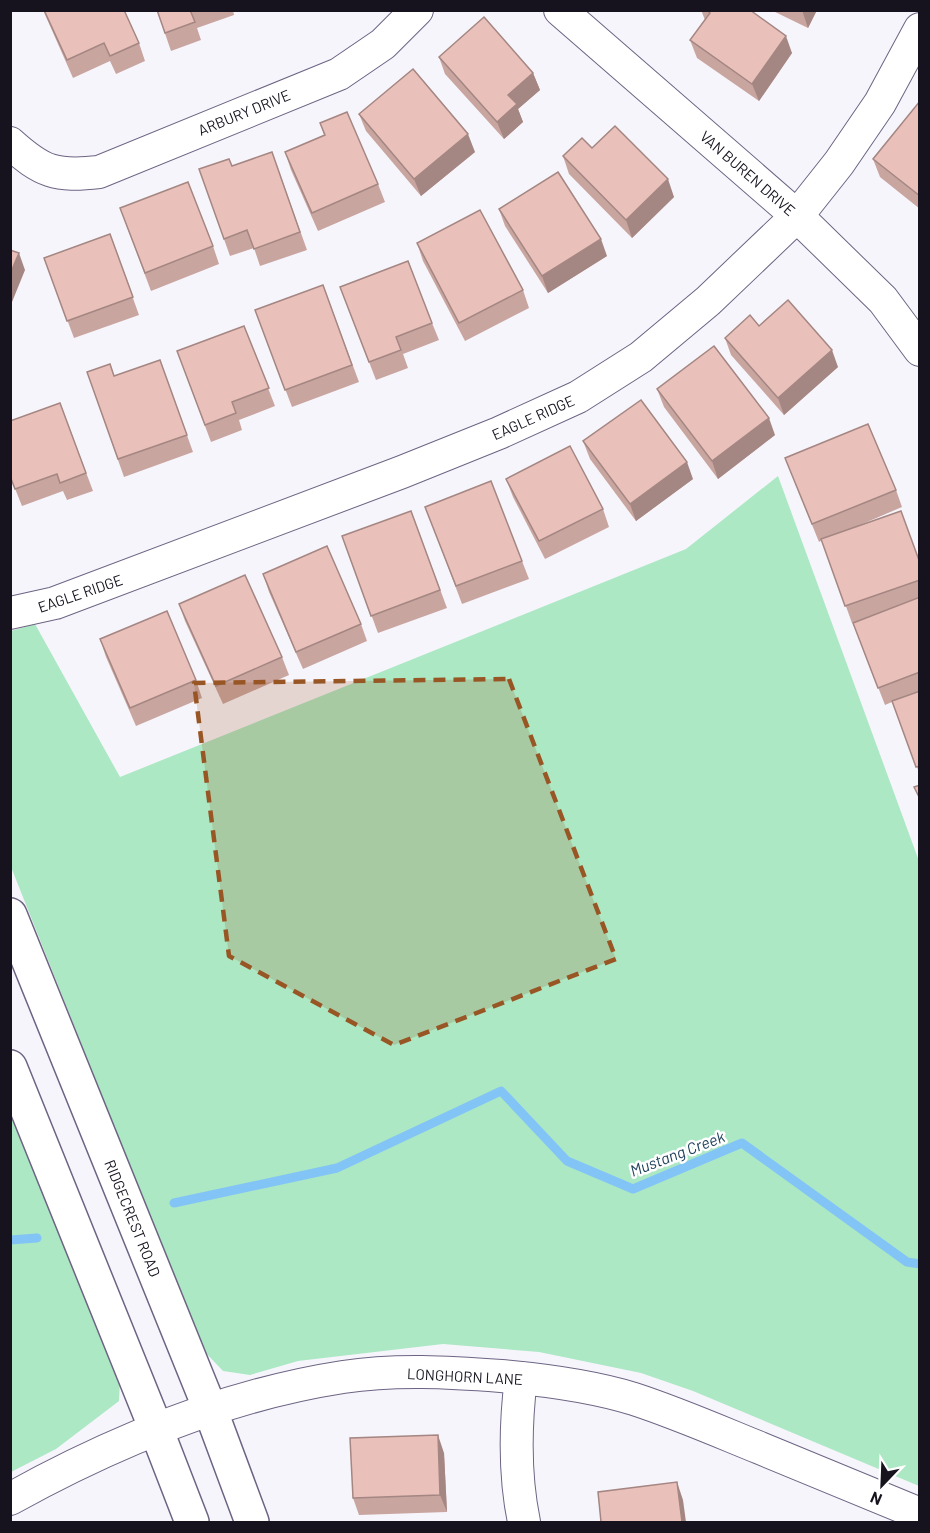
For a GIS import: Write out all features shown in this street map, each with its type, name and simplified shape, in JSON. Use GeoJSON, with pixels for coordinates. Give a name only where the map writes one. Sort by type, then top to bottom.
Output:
{"type":"FeatureCollection","features":[{"type":"Feature","properties":{"kind":"main road","name":"RIDGECREST ROAD"},"geometry":{"type":"LineString","coordinates":[[10,915],[210,1409],[252,1522]]}},
{"type":"Feature","properties":{"kind":"main road"},"geometry":{"type":"LineString","coordinates":[[10,1067],[192,1522]]}},
{"type":"Feature","properties":{"kind":"street","name":"ARBURY DRIVE"},"geometry":{"type":"LineString","coordinates":[[10,143],[30,161],[53,172],[76,174],[99,172],[339,74],[383,44],[417,10]]}},
{"type":"Feature","properties":{"kind":"street","name":"VAN BUREN DRIVE"},"geometry":{"type":"LineString","coordinates":[[560,10],[797,216],[883,300],[920,350]]}},
{"type":"Feature","properties":{"kind":"street","name":"EAGLE RIDGE"},"geometry":{"type":"LineString","coordinates":[[10,613],[55,603],[499,433],[578,397],[641,357],[708,301],[797,216],[839,163],[880,103],[920,28]]}},
{"type":"Feature","properties":{"kind":"street","name":"LONGHORN LANE"},"geometry":{"type":"LineString","coordinates":[[10,1499],[50,1477],[156,1429],[210,1409],[310,1383],[345,1377],[421,1372],[521,1378],[594,1390],[642,1402],[920,1514]]}},
{"type":"Feature","properties":{"kind":"street"},"geometry":{"type":"LineString","coordinates":[[521,1378],[517,1414],[516,1480],[524,1522]]}},
{"type":"Feature","properties":{"kind":"highlighted area"},"geometry":{"type":"Polygon","coordinates":[[[509,679],[616,959],[394,1045],[229,956],[194,683],[509,679]]]}},
{"type":"Feature","properties":{"kind":"green space"},"geometry":{"type":"Polygon","coordinates":[[[778,476],[919,861],[919,1486],[693,1391],[641,1373],[539,1352],[443,1344],[298,1361],[250,1375],[223,1371],[203,1350],[11,867],[11,631],[35,624],[120,777],[686,549],[778,476]]]}},
{"type":"Feature","properties":{"kind":"green space"},"geometry":{"type":"Polygon","coordinates":[[[10,1104],[120,1379],[119,1401],[56,1449],[11,1472],[10,1104]]]}},
{"type":"Feature","properties":{"kind":"building"},"geometry":{"type":"Polygon","coordinates":[[[44,10],[124,10],[139,43],[110,56],[104,43],[67,60],[44,10]]]}},
{"type":"Feature","properties":{"kind":"building"},"geometry":{"type":"Polygon","coordinates":[[[157,10],[190,10],[195,22],[165,33],[157,10]]]}},
{"type":"Feature","properties":{"kind":"building"},"geometry":{"type":"Polygon","coordinates":[[[707,10],[750,10],[786,36],[752,84],[690,40],[710,13],[707,10]]]}},
{"type":"Feature","properties":{"kind":"building"},"geometry":{"type":"Polygon","coordinates":[[[484,17],[533,73],[508,95],[517,104],[497,122],[439,57],[484,17]]]}},
{"type":"Feature","properties":{"kind":"building"},"geometry":{"type":"Polygon","coordinates":[[[413,69],[468,134],[414,179],[359,114],[413,69]]]}},
{"type":"Feature","properties":{"kind":"building"},"geometry":{"type":"Polygon","coordinates":[[[920,101],[920,196],[873,159],[920,101]]]}},
{"type":"Feature","properties":{"kind":"building"},"geometry":{"type":"Polygon","coordinates":[[[347,112],[378,184],[312,213],[285,152],[325,135],[320,123],[347,112]]]}},
{"type":"Feature","properties":{"kind":"building"},"geometry":{"type":"Polygon","coordinates":[[[615,126],[668,179],[626,220],[563,156],[582,138],[592,148],[615,126]]]}},
{"type":"Feature","properties":{"kind":"building"},"geometry":{"type":"Polygon","coordinates":[[[272,152],[300,232],[254,249],[247,230],[224,239],[199,169],[229,159],[232,166],[272,152]]]}},
{"type":"Feature","properties":{"kind":"building"},"geometry":{"type":"Polygon","coordinates":[[[558,172],[601,239],[542,276],[499,209],[558,172]]]}},
{"type":"Feature","properties":{"kind":"building"},"geometry":{"type":"Polygon","coordinates":[[[188,182],[213,246],[145,273],[120,208],[188,182]]]}},
{"type":"Feature","properties":{"kind":"building"},"geometry":{"type":"Polygon","coordinates":[[[480,210],[523,290],[459,323],[417,243],[480,210]]]}},
{"type":"Feature","properties":{"kind":"building"},"geometry":{"type":"Polygon","coordinates":[[[110,234],[133,297],[67,321],[44,258],[110,234]]]}},
{"type":"Feature","properties":{"kind":"building"},"geometry":{"type":"Polygon","coordinates":[[[10,250],[19,253],[10,274],[10,250]]]}},
{"type":"Feature","properties":{"kind":"building"},"geometry":{"type":"Polygon","coordinates":[[[408,261],[432,323],[396,337],[401,350],[369,362],[340,287],[408,261]]]}},
{"type":"Feature","properties":{"kind":"building"},"geometry":{"type":"Polygon","coordinates":[[[323,285],[352,365],[285,390],[255,310],[323,285]]]}},
{"type":"Feature","properties":{"kind":"building"},"geometry":{"type":"Polygon","coordinates":[[[788,300],[832,350],[778,398],[725,338],[750,315],[759,326],[788,300]]]}},
{"type":"Feature","properties":{"kind":"building"},"geometry":{"type":"Polygon","coordinates":[[[244,326],[269,388],[232,402],[236,413],[205,425],[177,351],[244,326]]]}},
{"type":"Feature","properties":{"kind":"building"},"geometry":{"type":"Polygon","coordinates":[[[714,346],[769,418],[712,461],[657,389],[714,346]]]}},
{"type":"Feature","properties":{"kind":"building"},"geometry":{"type":"Polygon","coordinates":[[[160,360],[187,435],[118,459],[87,372],[110,364],[114,376],[160,360]]]}},
{"type":"Feature","properties":{"kind":"building"},"geometry":{"type":"Polygon","coordinates":[[[641,400],[687,462],[630,504],[583,441],[641,400]]]}},
{"type":"Feature","properties":{"kind":"building"},"geometry":{"type":"Polygon","coordinates":[[[60,403],[86,473],[60,483],[57,474],[15,489],[10,476],[10,421],[60,403]]]}},
{"type":"Feature","properties":{"kind":"building"},"geometry":{"type":"Polygon","coordinates":[[[868,424],[896,490],[812,524],[785,458],[868,424]]]}},
{"type":"Feature","properties":{"kind":"building"},"geometry":{"type":"Polygon","coordinates":[[[570,446],[603,509],[539,541],[506,479],[570,446]]]}},
{"type":"Feature","properties":{"kind":"building"},"geometry":{"type":"Polygon","coordinates":[[[491,481],[522,561],[456,586],[425,507],[491,481]]]}},
{"type":"Feature","properties":{"kind":"building"},"geometry":{"type":"Polygon","coordinates":[[[411,511],[440,590],[371,616],[342,536],[411,511]]]}},
{"type":"Feature","properties":{"kind":"building"},"geometry":{"type":"Polygon","coordinates":[[[901,511],[920,563],[920,580],[845,606],[821,539],[901,511]]]}},
{"type":"Feature","properties":{"kind":"building"},"geometry":{"type":"Polygon","coordinates":[[[327,546],[361,624],[296,652],[263,574],[327,546]]]}},
{"type":"Feature","properties":{"kind":"building"},"geometry":{"type":"Polygon","coordinates":[[[245,575],[282,657],[216,686],[179,604],[245,575]]]}},
{"type":"Feature","properties":{"kind":"building"},"geometry":{"type":"Polygon","coordinates":[[[920,597],[920,672],[878,688],[853,623],[920,597]]]}},
{"type":"Feature","properties":{"kind":"building"},"geometry":{"type":"Polygon","coordinates":[[[167,611],[196,680],[130,708],[100,639],[167,611]]]}},
{"type":"Feature","properties":{"kind":"building"},"geometry":{"type":"Polygon","coordinates":[[[920,691],[920,766],[916,767],[892,701],[920,691]]]}},
{"type":"Feature","properties":{"kind":"building"},"geometry":{"type":"Polygon","coordinates":[[[920,785],[920,799],[914,787],[920,785]]]}},
{"type":"Feature","properties":{"kind":"building"},"geometry":{"type":"Polygon","coordinates":[[[438,1435],[440,1495],[353,1498],[350,1438],[438,1435]]]}},
{"type":"Feature","properties":{"kind":"building"},"geometry":{"type":"Polygon","coordinates":[[[677,1482],[682,1522],[601,1522],[598,1492],[677,1482]]]}},
{"type":"Feature","properties":{"kind":"waterway","name":"Mustang Creek"},"geometry":{"type":"LineString","coordinates":[[174,1203],[337,1168],[501,1091],[567,1161],[633,1189],[742,1143],[907,1262],[920,1264]]}},
{"type":"Feature","properties":{"kind":"waterway","name":"Mustang Creek"},"geometry":{"type":"LineString","coordinates":[[10,1240],[37,1238]]}}]}
